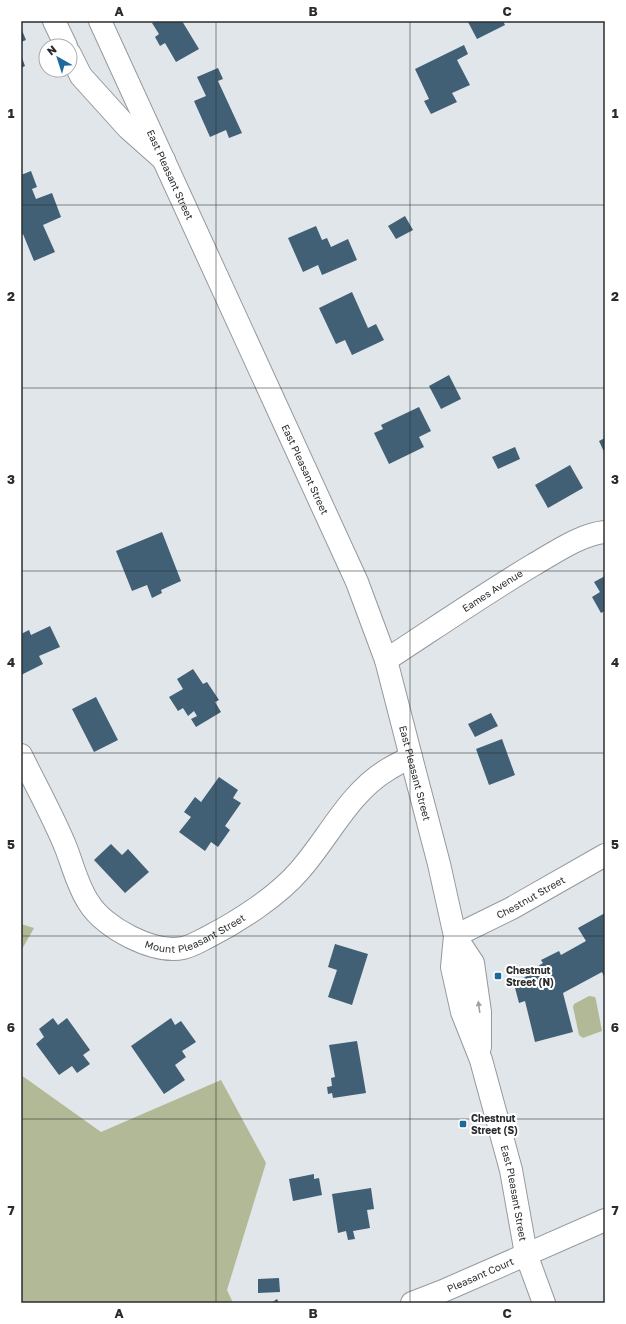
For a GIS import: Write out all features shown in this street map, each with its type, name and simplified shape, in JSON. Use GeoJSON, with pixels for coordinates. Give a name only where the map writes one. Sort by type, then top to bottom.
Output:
{"type":"FeatureCollection","features":[{"type":"Feature","properties":{"kind":"main road"},"geometry":{"type":"LineString","coordinates":[[54,21],[62,38]]}},
{"type":"Feature","properties":{"kind":"main road","name":"East Pleasant Street"},"geometry":{"type":"LineString","coordinates":[[100,21],[357,582],[386,660],[439,864],[455,936],[473,962],[480,1012],[480,1060],[511,1170],[526,1254],[544,1303]]}},
{"type":"Feature","properties":{"kind":"main road"},"geometry":{"type":"LineString","coordinates":[[78,70],[81,76],[128,128],[164,160]]}},
{"type":"Feature","properties":{"kind":"main road","name":"Eames Avenue"},"geometry":{"type":"LineString","coordinates":[[386,660],[509,580],[560,549],[590,535],[605,532]]}},
{"type":"Feature","properties":{"kind":"main road","name":"Mount Pleasant Street"},"geometry":{"type":"LineString","coordinates":[[21,755],[65,846],[83,893],[95,911],[110,924],[134,939],[159,947],[182,948],[191,946],[224,928],[290,881],[312,856],[346,809],[366,787],[387,770],[411,757]]}},
{"type":"Feature","properties":{"kind":"main road","name":"Chestnut Street"},"geometry":{"type":"LineString","coordinates":[[455,936],[512,908],[605,855]]}},
{"type":"Feature","properties":{"kind":"main road","name":"Pleasant Court"},"geometry":{"type":"LineString","coordinates":[[412,1303],[443,1291],[605,1220]]}},
{"type":"Feature","properties":{"kind":"green space"},"geometry":{"type":"Polygon","coordinates":[[[21,924],[34,928],[21,951],[21,924]]]}},
{"type":"Feature","properties":{"kind":"green space"},"geometry":{"type":"Polygon","coordinates":[[[589,996],[595,997],[602,1031],[583,1038],[579,1035],[573,1007],[574,1004],[589,996]]]}},
{"type":"Feature","properties":{"kind":"green space"},"geometry":{"type":"Polygon","coordinates":[[[21,1075],[101,1132],[221,1080],[266,1163],[227,1290],[233,1303],[21,1303],[21,1075]]]}},
{"type":"Feature","properties":{"kind":"building"},"geometry":{"type":"Polygon","coordinates":[[[156,21],[182,21],[199,49],[176,62],[165,43],[160,46],[155,37],[159,34],[152,23],[156,21]]]}},
{"type":"Feature","properties":{"kind":"building"},"geometry":{"type":"Polygon","coordinates":[[[503,21],[505,25],[477,39],[468,22],[503,21]]]}},
{"type":"Feature","properties":{"kind":"building"},"geometry":{"type":"Polygon","coordinates":[[[21,28],[26,40],[21,42],[21,28]]]}},
{"type":"Feature","properties":{"kind":"building"},"geometry":{"type":"Polygon","coordinates":[[[464,45],[468,54],[457,60],[470,85],[452,93],[457,102],[431,114],[424,101],[429,99],[415,69],[464,45]]]}},
{"type":"Feature","properties":{"kind":"building"},"geometry":{"type":"Polygon","coordinates":[[[21,55],[25,66],[21,68],[21,55]]]}},
{"type":"Feature","properties":{"kind":"building"},"geometry":{"type":"Polygon","coordinates":[[[218,68],[223,79],[218,81],[242,133],[229,138],[226,130],[210,137],[194,101],[206,96],[197,77],[218,68]]]}},
{"type":"Feature","properties":{"kind":"building"},"geometry":{"type":"Polygon","coordinates":[[[31,171],[37,187],[32,189],[36,199],[52,193],[61,217],[43,225],[55,252],[34,261],[23,234],[21,235],[21,175],[31,171]]]}},
{"type":"Feature","properties":{"kind":"building"},"geometry":{"type":"Polygon","coordinates":[[[405,216],[413,230],[396,239],[388,226],[405,216]]]}},
{"type":"Feature","properties":{"kind":"building"},"geometry":{"type":"Polygon","coordinates":[[[316,226],[322,240],[327,238],[331,247],[348,239],[357,260],[322,275],[318,265],[303,272],[288,238],[316,226]]]}},
{"type":"Feature","properties":{"kind":"building"},"geometry":{"type":"Polygon","coordinates":[[[352,292],[368,328],[376,324],[384,340],[352,355],[345,340],[336,344],[319,308],[352,292]]]}},
{"type":"Feature","properties":{"kind":"building"},"geometry":{"type":"Polygon","coordinates":[[[449,375],[461,399],[441,409],[429,386],[449,375]]]}},
{"type":"Feature","properties":{"kind":"building"},"geometry":{"type":"Polygon","coordinates":[[[419,407],[431,431],[419,437],[424,447],[389,464],[374,433],[383,429],[381,425],[419,407]]]}},
{"type":"Feature","properties":{"kind":"building"},"geometry":{"type":"Polygon","coordinates":[[[605,438],[605,454],[599,441],[605,438]]]}},
{"type":"Feature","properties":{"kind":"building"},"geometry":{"type":"Polygon","coordinates":[[[515,447],[520,459],[498,469],[492,457],[515,447]]]}},
{"type":"Feature","properties":{"kind":"building"},"geometry":{"type":"Polygon","coordinates":[[[570,465],[583,488],[548,508],[535,485],[570,465]]]}},
{"type":"Feature","properties":{"kind":"building"},"geometry":{"type":"Polygon","coordinates":[[[162,532],[181,581],[161,590],[162,593],[152,598],[147,585],[132,591],[116,551],[162,532]]]}},
{"type":"Feature","properties":{"kind":"building"},"geometry":{"type":"Polygon","coordinates":[[[605,576],[605,611],[601,613],[592,597],[600,592],[594,582],[605,576]]]}},
{"type":"Feature","properties":{"kind":"building"},"geometry":{"type":"Polygon","coordinates":[[[50,626],[60,647],[39,656],[43,664],[21,675],[21,634],[29,630],[31,635],[50,626]]]}},
{"type":"Feature","properties":{"kind":"building"},"geometry":{"type":"Polygon","coordinates":[[[193,669],[203,684],[207,682],[219,700],[215,702],[221,712],[196,727],[191,719],[197,716],[194,711],[188,716],[183,708],[178,711],[169,697],[183,689],[177,679],[193,669]]]}},
{"type":"Feature","properties":{"kind":"building"},"geometry":{"type":"Polygon","coordinates":[[[96,697],[118,740],[94,752],[72,709],[96,697]]]}},
{"type":"Feature","properties":{"kind":"building"},"geometry":{"type":"Polygon","coordinates":[[[491,713],[498,726],[475,737],[468,724],[491,713]]]}},
{"type":"Feature","properties":{"kind":"building"},"geometry":{"type":"Polygon","coordinates":[[[502,739],[515,775],[489,785],[476,749],[502,739]]]}},
{"type":"Feature","properties":{"kind":"building"},"geometry":{"type":"Polygon","coordinates":[[[219,777],[238,790],[233,798],[241,803],[225,826],[230,830],[218,847],[211,842],[205,851],[179,832],[191,817],[184,812],[195,797],[201,802],[219,777]]]}},
{"type":"Feature","properties":{"kind":"building"},"geometry":{"type":"Polygon","coordinates":[[[111,844],[122,855],[128,849],[149,872],[125,893],[94,860],[111,844]]]}},
{"type":"Feature","properties":{"kind":"building"},"geometry":{"type":"Polygon","coordinates":[[[605,913],[605,979],[602,972],[563,993],[573,1032],[535,1042],[525,1001],[519,1003],[514,984],[530,974],[529,972],[543,963],[541,960],[559,951],[561,955],[586,941],[578,928],[605,913]]]}},
{"type":"Feature","properties":{"kind":"building"},"geometry":{"type":"Polygon","coordinates":[[[335,944],[368,954],[352,1005],[328,997],[337,970],[328,967],[335,944]]]}},
{"type":"Feature","properties":{"kind":"building"},"geometry":{"type":"Polygon","coordinates":[[[53,1018],[58,1025],[67,1018],[90,1050],[83,1055],[90,1064],[77,1073],[72,1066],[59,1075],[36,1044],[44,1037],[39,1029],[53,1018]]]}},
{"type":"Feature","properties":{"kind":"building"},"geometry":{"type":"Polygon","coordinates":[[[171,1018],[175,1025],[181,1021],[196,1042],[182,1051],[186,1057],[175,1065],[185,1080],[164,1094],[131,1046],[171,1018]]]}},
{"type":"Feature","properties":{"kind":"building"},"geometry":{"type":"Polygon","coordinates":[[[357,1041],[366,1093],[333,1098],[332,1093],[328,1094],[327,1087],[332,1086],[331,1078],[335,1077],[329,1045],[357,1041]]]}},
{"type":"Feature","properties":{"kind":"building"},"geometry":{"type":"Polygon","coordinates":[[[314,1174],[314,1179],[319,1178],[322,1195],[293,1201],[289,1179],[314,1174]]]}},
{"type":"Feature","properties":{"kind":"building"},"geometry":{"type":"Polygon","coordinates":[[[371,1188],[374,1209],[367,1210],[370,1228],[353,1231],[355,1239],[348,1240],[346,1231],[338,1233],[332,1194],[371,1188]]]}},
{"type":"Feature","properties":{"kind":"building"},"geometry":{"type":"Polygon","coordinates":[[[279,1278],[280,1292],[258,1293],[258,1279],[279,1278]]]}},
{"type":"Feature","properties":{"kind":"building"},"geometry":{"type":"Polygon","coordinates":[[[277,1299],[279,1303],[271,1303],[277,1299]]]}},
{"type":"Feature","properties":{"kind":"place","name":"Chestnut Street (N)"},"geometry":{"type":"Point","coordinates":[498,976]}},
{"type":"Feature","properties":{"kind":"place","name":"Chestnut Street (S)"},"geometry":{"type":"Point","coordinates":[463,1124]}}]}
